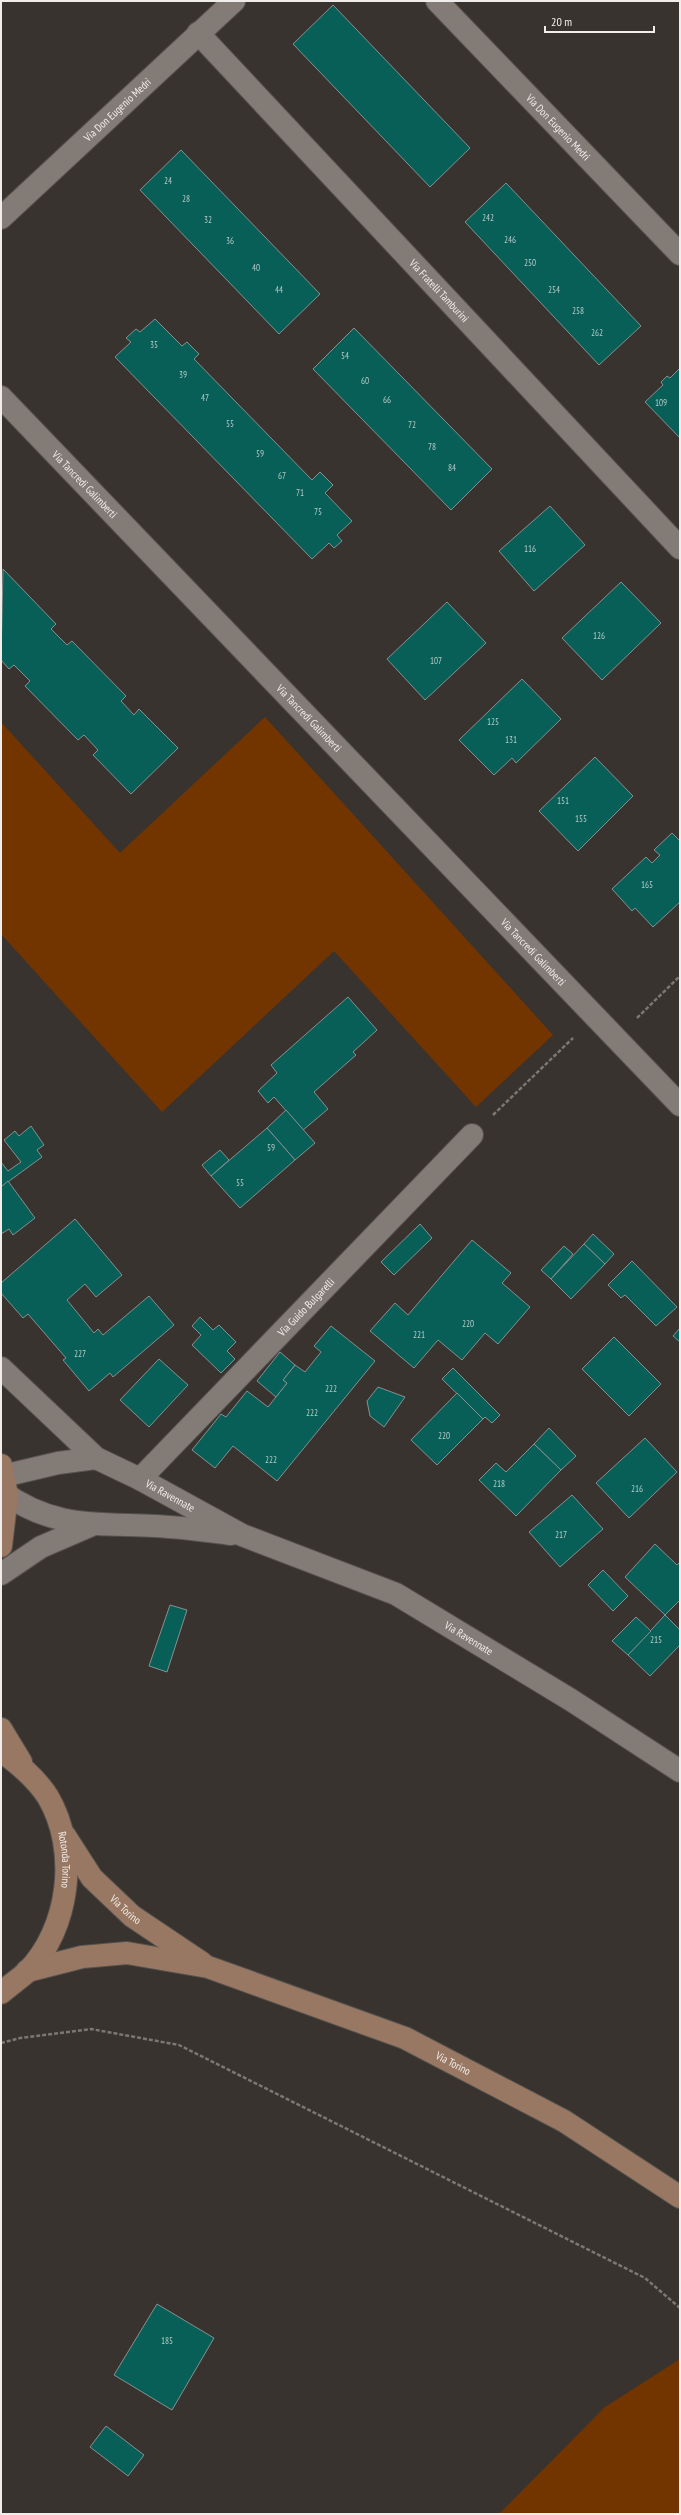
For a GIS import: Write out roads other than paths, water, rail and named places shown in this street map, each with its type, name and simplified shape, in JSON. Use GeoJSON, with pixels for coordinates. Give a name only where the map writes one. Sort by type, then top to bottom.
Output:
{"type":"FeatureCollection","features":[{"type":"Feature","properties":{"kind":"main road"},"geometry":{"type":"LineString","coordinates":[[1,1546],[3,1481]]}},
{"type":"Feature","properties":{"kind":"main road"},"geometry":{"type":"LineString","coordinates":[[1,1729],[25,1768]]}},
{"type":"Feature","properties":{"kind":"main road","name":"Rotonda Torino"},"geometry":{"type":"LineString","coordinates":[[1,1751],[25,1768],[48,1797],[63,1832],[68,1882],[56,1930],[27,1971],[1,1993]]}},
{"type":"Feature","properties":{"kind":"main road","name":"Via Torino"},"geometry":{"type":"LineString","coordinates":[[63,1832],[92,1878],[132,1916],[208,1967]]}},
{"type":"Feature","properties":{"kind":"main road","name":"Via Torino"},"geometry":{"type":"LineString","coordinates":[[27,1971],[82,1957],[127,1953],[208,1967],[405,2038],[564,2121],[680,2197]]}},
{"type":"Feature","properties":{"kind":"street","name":"Via Don Eugenio Medri"},"geometry":{"type":"LineString","coordinates":[[1,218],[234,1]]}},
{"type":"Feature","properties":{"kind":"street","name":"Via Don Eugenio Medri"},"geometry":{"type":"LineString","coordinates":[[437,1],[680,254]]}},
{"type":"Feature","properties":{"kind":"street","name":"Via Fratelli Tamburini"},"geometry":{"type":"LineString","coordinates":[[198,33],[680,548]]}},
{"type":"Feature","properties":{"kind":"street","name":"Via Tancredi Galimberti"},"geometry":{"type":"LineString","coordinates":[[1,397],[680,1105]]}},
{"type":"Feature","properties":{"kind":"street","name":"Via Guido Bulgarelli"},"geometry":{"type":"LineString","coordinates":[[140,1479],[472,1134]]}},
{"type":"Feature","properties":{"kind":"street","name":"Via Ravennate"},"geometry":{"type":"LineString","coordinates":[[1,1368],[96,1458],[140,1479],[242,1535],[396,1594],[570,1700],[680,1771]]}},
{"type":"Feature","properties":{"kind":"street"},"geometry":{"type":"LineString","coordinates":[[3,1481],[58,1463],[96,1458]]}},
{"type":"Feature","properties":{"kind":"street","name":"Via Ravennate"},"geometry":{"type":"LineString","coordinates":[[3,1481],[54,1519],[92,1525],[156,1526],[242,1535]]}},
{"type":"Feature","properties":{"kind":"street","name":"Via Ravennate"},"geometry":{"type":"LineString","coordinates":[[1,1574],[41,1547],[92,1525]]}}]}
